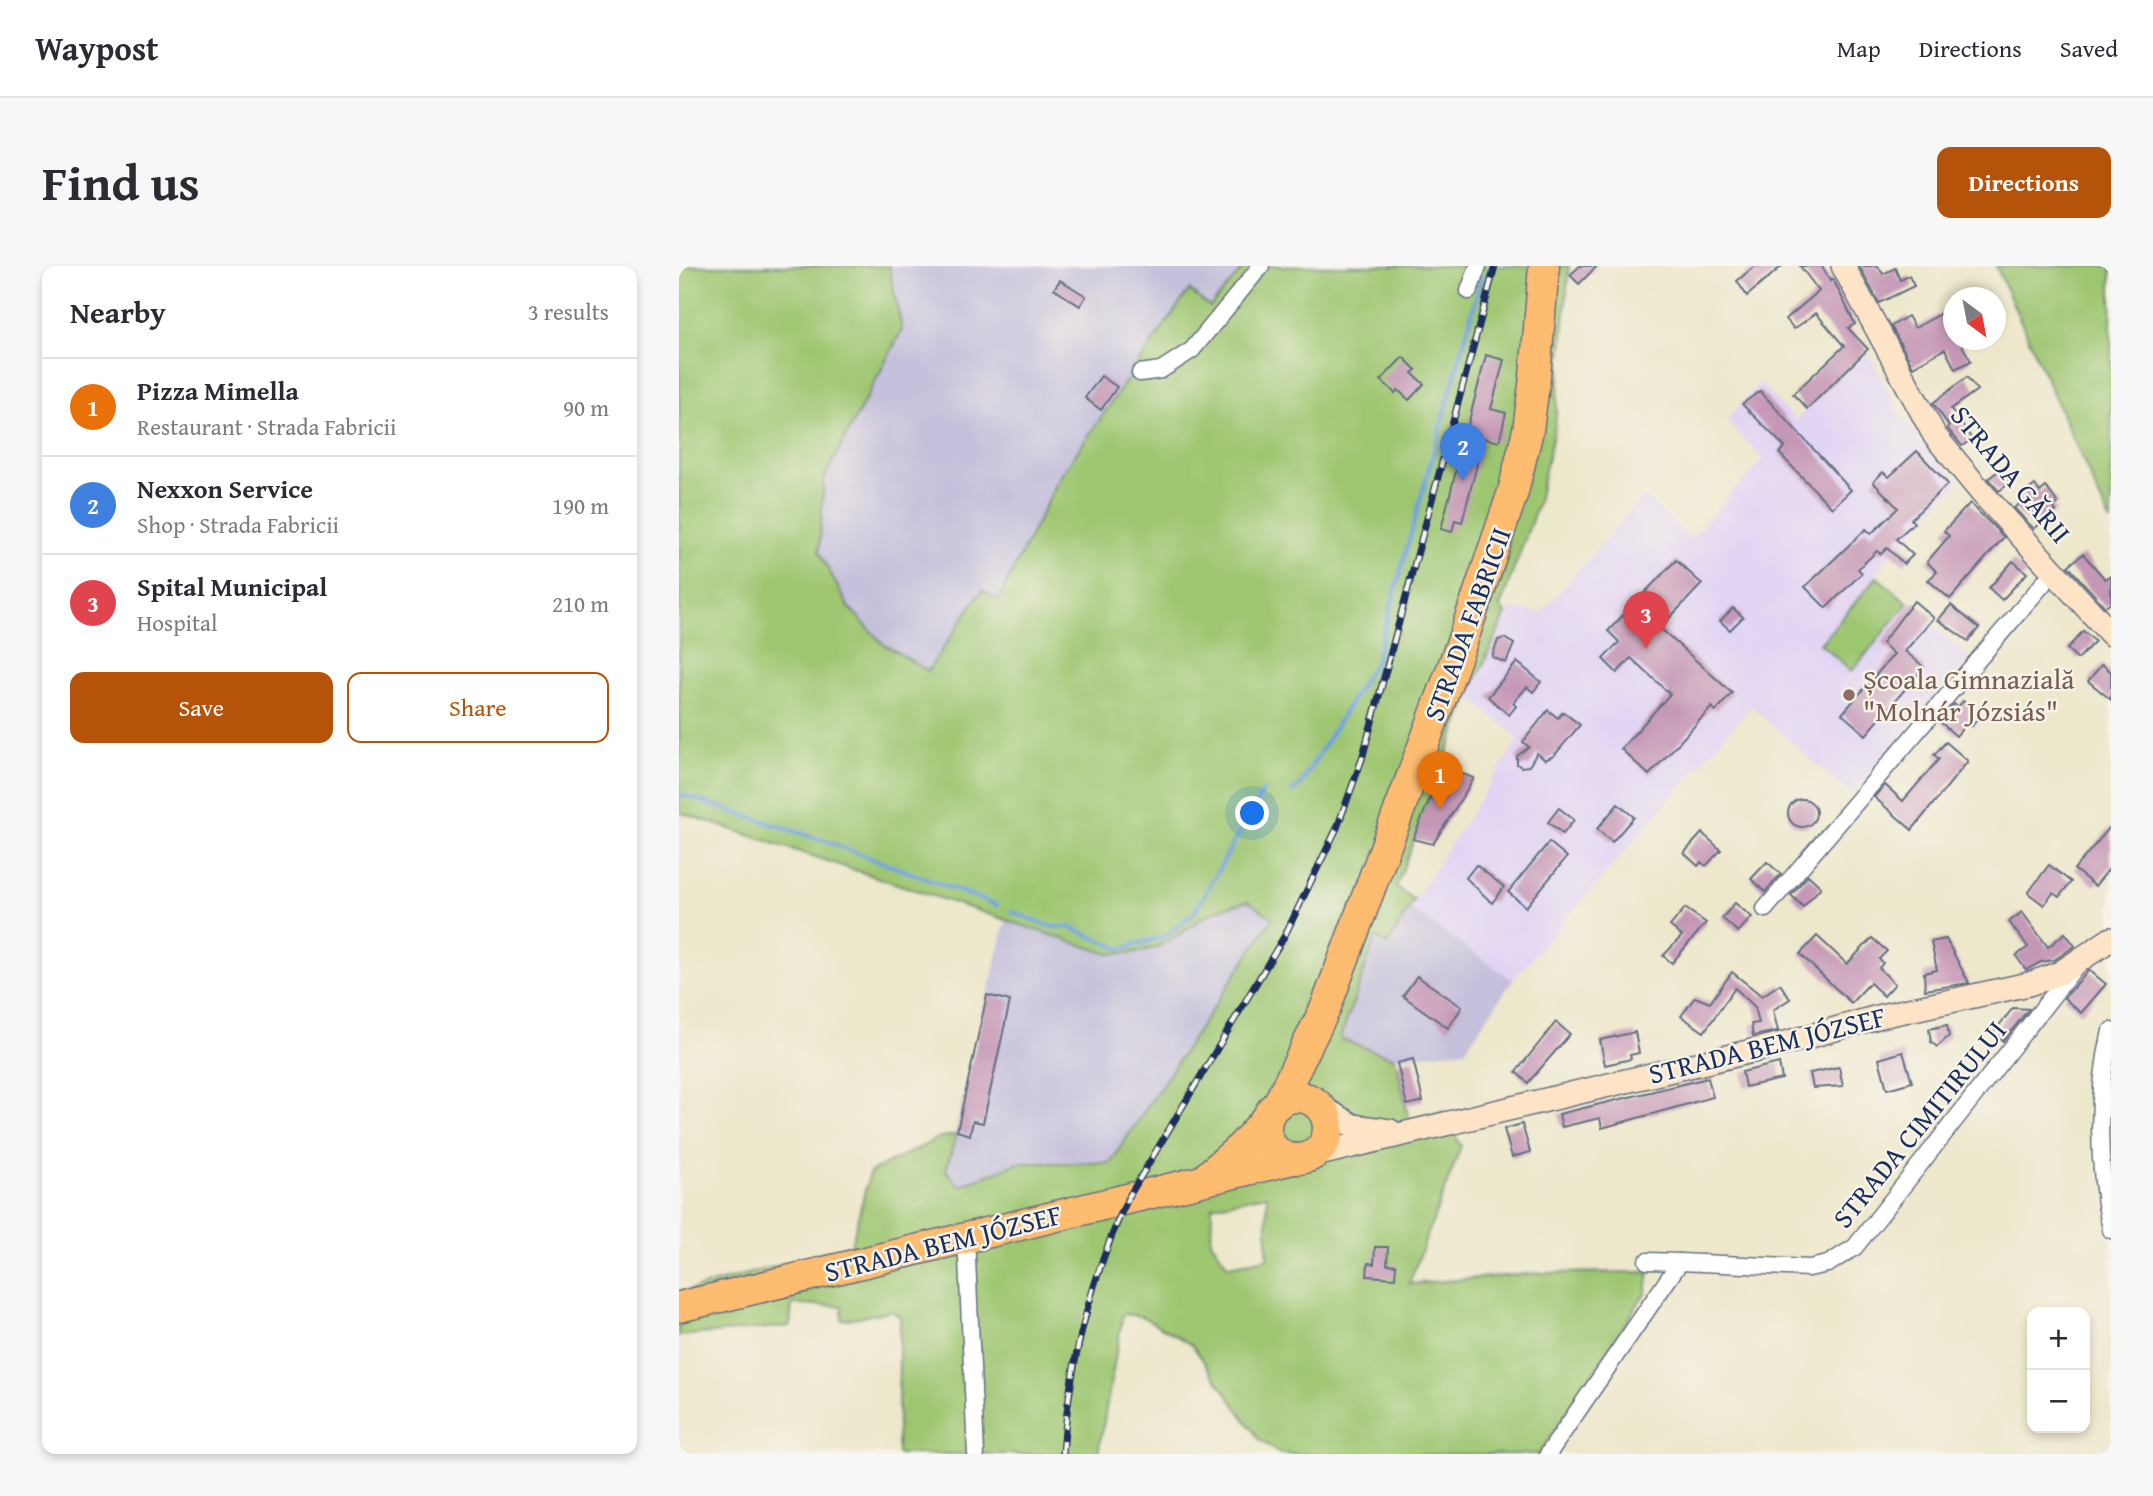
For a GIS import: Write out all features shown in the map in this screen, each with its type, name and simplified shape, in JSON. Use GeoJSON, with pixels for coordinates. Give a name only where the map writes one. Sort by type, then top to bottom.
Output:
{"type":"FeatureCollection","features":[{"type":"Feature","properties":{"kind":"highway","name":"STRADA FABRICII"},"geometry":{"type":"LineString","coordinates":[[1273,1110],[1325,1009],[1462,642],[1513,492],[1528,430],[1535,377],[1543,266]]}},
{"type":"Feature","properties":{"kind":"highway","name":"STRADA FABRICII"},"geometry":{"type":"LineString","coordinates":[[1316,1104],[1318,1047],[1325,1009]]}},
{"type":"Feature","properties":{"kind":"highway"},"geometry":{"type":"LineString","coordinates":[[1298,1097],[1316,1104],[1327,1118],[1327,1136],[1323,1144],[1301,1158],[1284,1156],[1270,1144],[1266,1126],[1273,1110],[1298,1097]]}},
{"type":"Feature","properties":{"kind":"highway","name":"STRADA BEM JÓZSEF"},"geometry":{"type":"LineString","coordinates":[[1206,1178],[1241,1147],[1273,1110]]}},
{"type":"Feature","properties":{"kind":"highway","name":"STRADA BEM JÓZSEF"},"geometry":{"type":"LineString","coordinates":[[679,1307],[1206,1178],[1301,1158]]}},
{"type":"Feature","properties":{"kind":"main road","name":"STRADA GĂRII"},"geometry":{"type":"LineString","coordinates":[[1843,266],[1935,436],[1981,492],[2111,634]]}},
{"type":"Feature","properties":{"kind":"main road","name":"STRADA BEM JÓZSEF"},"geometry":{"type":"LineString","coordinates":[[1301,1158],[1786,1043],[1881,1016],[2029,984],[2060,973],[2111,939]]}},
{"type":"Feature","properties":{"kind":"main road","name":"STRADA BEM JÓZSEF"},"geometry":{"type":"LineString","coordinates":[[1316,1104],[1353,1126],[1373,1131],[1415,1130]]}},
{"type":"Feature","properties":{"kind":"street"},"geometry":{"type":"LineString","coordinates":[[1140,373],[1161,370],[1192,350],[1261,266]]}},
{"type":"Feature","properties":{"kind":"street"},"geometry":{"type":"LineString","coordinates":[[1469,291],[1478,266]]}},
{"type":"Feature","properties":{"kind":"street"},"geometry":{"type":"LineString","coordinates":[[1765,909],[2055,571]]}},
{"type":"Feature","properties":{"kind":"street","name":"STRADA CIMITIRULUI"},"geometry":{"type":"LineString","coordinates":[[1647,1261],[1809,1268],[1828,1264],[1856,1247],[2083,958]]}},
{"type":"Feature","properties":{"kind":"street"},"geometry":{"type":"LineString","coordinates":[[2111,1031],[2107,1048],[2101,1145],[2111,1230]]}},
{"type":"Feature","properties":{"kind":"street"},"geometry":{"type":"LineString","coordinates":[[966,1237],[976,1454]]}},
{"type":"Feature","properties":{"kind":"street"},"geometry":{"type":"LineString","coordinates":[[1548,1454],[1680,1262]]}},
{"type":"Feature","properties":{"kind":"shaded area"},"geometry":{"type":"Polygon","coordinates":[[[889,266],[1245,266],[1210,307],[1189,290],[1060,477],[997,601],[981,591],[928,672],[882,643],[848,606],[819,552],[824,478],[902,330],[889,266]]]}},
{"type":"Feature","properties":{"kind":"shaded area"},"geometry":{"type":"Polygon","coordinates":[[[1868,353],[1901,417],[1959,482],[1874,573],[1970,658],[1851,795],[1751,706],[1513,980],[1409,908],[1516,744],[1516,736],[1469,696],[1509,609],[1542,612],[1644,495],[1691,538],[1763,459],[1726,420],[1760,383],[1795,420],[1868,353]]]}},
{"type":"Feature","properties":{"kind":"shaded area"},"geometry":{"type":"Polygon","coordinates":[[[1248,901],[1274,918],[1110,1163],[1018,1163],[959,1186],[946,1170],[1006,920],[1109,954],[1188,930],[1204,916],[1248,901]]]}},
{"type":"Feature","properties":{"kind":"shaded area"},"geometry":{"type":"Polygon","coordinates":[[[1409,908],[1513,980],[1465,1050],[1395,1058],[1340,1039],[1376,937],[1387,945],[1409,908]]]}},
{"type":"Feature","properties":{"kind":"green space"},"geometry":{"type":"Polygon","coordinates":[[[679,266],[889,266],[902,330],[824,478],[819,552],[848,606],[882,643],[928,671],[982,590],[998,600],[1060,477],[1189,290],[1210,307],[1245,266],[1569,266],[1555,426],[1537,506],[1500,607],[1506,614],[1469,696],[1396,887],[1414,900],[1387,945],[1376,937],[1340,1039],[1395,1058],[1409,1120],[1442,1112],[1461,1146],[1409,1284],[1538,1273],[1649,1272],[1646,1292],[1539,1454],[1280,1454],[1259,1439],[1192,1345],[1141,1316],[1123,1314],[1098,1454],[897,1454],[900,1317],[892,1311],[842,1320],[842,1306],[792,1304],[790,1326],[679,1336],[679,1293],[851,1245],[870,1172],[941,1137],[956,1135],[946,1170],[959,1186],[1018,1163],[1110,1163],[1273,918],[1248,901],[1207,915],[1150,949],[1109,954],[679,812],[679,266]],[[1267,1195],[1212,1206],[1211,1241],[1228,1266],[1267,1259],[1267,1195]]]}},
{"type":"Feature","properties":{"kind":"green space"},"geometry":{"type":"Polygon","coordinates":[[[1996,266],[2111,266],[2111,523],[2006,287],[1996,266]]]}},
{"type":"Feature","properties":{"kind":"green space"},"geometry":{"type":"Polygon","coordinates":[[[1877,577],[1908,603],[1852,671],[1820,644],[1877,577]]]}},
{"type":"Feature","properties":{"kind":"building"},"geometry":{"type":"Polygon","coordinates":[[[1580,266],[1597,266],[1579,284],[1570,275],[1580,266]]]}},
{"type":"Feature","properties":{"kind":"building"},"geometry":{"type":"Polygon","coordinates":[[[1755,266],[1782,266],[1747,296],[1737,281],[1755,266]]]}},
{"type":"Feature","properties":{"kind":"building"},"geometry":{"type":"Polygon","coordinates":[[[1800,266],[1822,266],[1830,281],[1833,279],[1855,324],[1848,328],[1868,349],[1807,409],[1793,394],[1844,346],[1816,313],[1794,329],[1786,319],[1819,291],[1800,266]]]}},
{"type":"Feature","properties":{"kind":"building"},"geometry":{"type":"Polygon","coordinates":[[[1859,266],[1878,266],[1883,274],[1895,268],[1900,280],[1909,276],[1914,286],[1879,303],[1859,266]]]}},
{"type":"Feature","properties":{"kind":"building"},"geometry":{"type":"Polygon","coordinates":[[[1060,280],[1086,296],[1080,306],[1054,289],[1060,280]]]}},
{"type":"Feature","properties":{"kind":"building"},"geometry":{"type":"Polygon","coordinates":[[[1943,312],[1943,350],[1913,367],[1891,326],[1908,316],[1915,328],[1943,312]]]}},
{"type":"Feature","properties":{"kind":"building"},"geometry":{"type":"Polygon","coordinates":[[[1946,350],[1965,350],[1971,361],[1955,369],[1946,350]]]}},
{"type":"Feature","properties":{"kind":"building"},"geometry":{"type":"Polygon","coordinates":[[[1486,355],[1504,360],[1491,409],[1506,413],[1499,442],[1484,438],[1462,522],[1455,520],[1452,532],[1441,529],[1486,355]]]}},
{"type":"Feature","properties":{"kind":"building"},"geometry":{"type":"Polygon","coordinates":[[[1403,357],[1416,370],[1412,373],[1424,384],[1409,400],[1398,390],[1395,393],[1381,380],[1403,357]]]}},
{"type":"Feature","properties":{"kind":"building"},"geometry":{"type":"Polygon","coordinates":[[[1101,376],[1117,387],[1101,410],[1085,398],[1101,376]]]}},
{"type":"Feature","properties":{"kind":"building"},"geometry":{"type":"Polygon","coordinates":[[[1967,377],[1977,390],[1951,409],[1972,439],[1962,446],[1947,428],[1949,426],[1933,403],[1967,377]]]}},
{"type":"Feature","properties":{"kind":"building"},"geometry":{"type":"Polygon","coordinates":[[[1760,391],[1851,490],[1832,508],[1779,453],[1785,447],[1742,404],[1760,391]]]}},
{"type":"Feature","properties":{"kind":"building"},"geometry":{"type":"Polygon","coordinates":[[[1917,451],[1948,484],[1911,519],[1914,523],[1896,539],[1913,555],[1904,564],[1887,548],[1881,554],[1877,551],[1858,569],[1862,573],[1826,608],[1805,587],[1866,529],[1871,534],[1898,508],[1873,482],[1883,472],[1889,477],[1917,451]]]}},
{"type":"Feature","properties":{"kind":"building"},"geometry":{"type":"Polygon","coordinates":[[[2003,467],[2014,480],[1999,491],[1988,479],[2003,467]]]}},
{"type":"Feature","properties":{"kind":"building"},"geometry":{"type":"Polygon","coordinates":[[[2035,485],[2040,492],[2046,487],[2058,503],[2053,507],[2056,511],[2034,529],[2014,508],[2023,501],[2020,497],[2035,485]]]}},
{"type":"Feature","properties":{"kind":"building"},"geometry":{"type":"Polygon","coordinates":[[[1970,503],[2004,537],[1950,599],[1928,580],[1937,572],[1927,562],[1949,536],[1944,531],[1970,503]]]}},
{"type":"Feature","properties":{"kind":"building"},"geometry":{"type":"Polygon","coordinates":[[[2083,554],[2105,579],[2111,576],[2111,603],[2105,607],[2068,566],[2083,554]]]}},
{"type":"Feature","properties":{"kind":"building"},"geometry":{"type":"Polygon","coordinates":[[[1676,560],[1702,584],[1660,628],[1732,693],[1716,711],[1712,707],[1649,775],[1621,749],[1670,694],[1631,658],[1617,673],[1603,659],[1619,642],[1608,631],[1676,560]]]}},
{"type":"Feature","properties":{"kind":"building"},"geometry":{"type":"Polygon","coordinates":[[[2013,561],[2027,573],[2002,600],[1989,588],[2013,561]]]}},
{"type":"Feature","properties":{"kind":"building"},"geometry":{"type":"Polygon","coordinates":[[[1914,601],[1934,618],[1905,651],[1924,667],[1866,735],[1842,714],[1894,654],[1882,643],[1914,601]]]}},
{"type":"Feature","properties":{"kind":"building"},"geometry":{"type":"Polygon","coordinates":[[[1951,605],[1979,628],[1968,641],[1938,620],[1951,605]]]}},
{"type":"Feature","properties":{"kind":"building"},"geometry":{"type":"Polygon","coordinates":[[[1733,608],[1743,617],[1730,630],[1720,621],[1733,608]]]}},
{"type":"Feature","properties":{"kind":"building"},"geometry":{"type":"Polygon","coordinates":[[[2083,631],[2095,641],[2078,659],[2067,649],[2083,631]]]}},
{"type":"Feature","properties":{"kind":"building"},"geometry":{"type":"Polygon","coordinates":[[[1504,638],[1514,644],[1506,663],[1492,657],[1498,640],[1504,638]]]}},
{"type":"Feature","properties":{"kind":"building"},"geometry":{"type":"Polygon","coordinates":[[[1517,662],[1541,682],[1533,692],[1527,687],[1513,703],[1516,706],[1509,715],[1488,697],[1517,662]]]}},
{"type":"Feature","properties":{"kind":"building"},"geometry":{"type":"Polygon","coordinates":[[[2102,664],[2111,672],[2111,700],[2088,681],[2102,664]]]}},
{"type":"Feature","properties":{"kind":"building"},"geometry":{"type":"Polygon","coordinates":[[[1963,701],[1980,716],[1972,726],[1968,722],[1956,736],[1939,721],[1954,704],[1958,707],[1963,701]]]}},
{"type":"Feature","properties":{"kind":"building"},"geometry":{"type":"Polygon","coordinates":[[[1548,710],[1558,718],[1563,712],[1580,725],[1554,756],[1545,760],[1537,753],[1529,766],[1521,767],[1517,764],[1517,756],[1529,747],[1523,742],[1548,710]]]}},
{"type":"Feature","properties":{"kind":"building"},"geometry":{"type":"Polygon","coordinates":[[[1946,742],[1968,761],[1912,830],[1874,797],[1885,785],[1903,801],[1939,759],[1934,755],[1946,742]]]}},
{"type":"Feature","properties":{"kind":"building"},"geometry":{"type":"Polygon","coordinates":[[[1443,767],[1474,778],[1433,844],[1413,839],[1443,767]]]}},
{"type":"Feature","properties":{"kind":"building"},"geometry":{"type":"Polygon","coordinates":[[[1802,799],[1812,803],[1816,813],[1812,823],[1802,827],[1792,823],[1788,813],[1792,803],[1802,799]]]}},
{"type":"Feature","properties":{"kind":"building"},"geometry":{"type":"Polygon","coordinates":[[[1618,804],[1634,817],[1612,842],[1597,829],[1618,804]]]}},
{"type":"Feature","properties":{"kind":"building"},"geometry":{"type":"Polygon","coordinates":[[[1559,808],[1574,820],[1563,834],[1548,822],[1559,808]]]}},
{"type":"Feature","properties":{"kind":"building"},"geometry":{"type":"Polygon","coordinates":[[[2111,826],[2111,866],[2095,886],[2074,869],[2111,826]]]}},
{"type":"Feature","properties":{"kind":"building"},"geometry":{"type":"Polygon","coordinates":[[[1702,833],[1721,850],[1706,866],[1701,862],[1698,866],[1684,853],[1702,833]]]}},
{"type":"Feature","properties":{"kind":"building"},"geometry":{"type":"Polygon","coordinates":[[[1549,842],[1567,857],[1526,907],[1508,892],[1549,842]]]}},
{"type":"Feature","properties":{"kind":"building"},"geometry":{"type":"Polygon","coordinates":[[[1767,862],[1781,874],[1765,892],[1751,879],[1767,862]]]}},
{"type":"Feature","properties":{"kind":"building"},"geometry":{"type":"Polygon","coordinates":[[[1476,865],[1504,887],[1492,903],[1466,878],[1476,865]]]}},
{"type":"Feature","properties":{"kind":"building"},"geometry":{"type":"Polygon","coordinates":[[[2049,865],[2071,882],[2059,897],[2053,893],[2044,905],[2028,893],[2049,865]]]}},
{"type":"Feature","properties":{"kind":"building"},"geometry":{"type":"Polygon","coordinates":[[[1808,875],[1821,887],[1803,907],[1791,895],[1808,875]]]}},
{"type":"Feature","properties":{"kind":"building"},"geometry":{"type":"Polygon","coordinates":[[[1735,903],[1752,917],[1738,932],[1722,918],[1735,903]]]}},
{"type":"Feature","properties":{"kind":"building"},"geometry":{"type":"Polygon","coordinates":[[[1685,908],[1706,923],[1672,963],[1663,956],[1682,936],[1670,926],[1685,908]]]}},
{"type":"Feature","properties":{"kind":"building"},"geometry":{"type":"Polygon","coordinates":[[[2022,912],[2048,947],[2065,933],[2075,946],[2054,960],[2041,962],[2026,970],[2016,956],[2028,947],[2009,922],[2022,912]]]}},
{"type":"Feature","properties":{"kind":"building"},"geometry":{"type":"Polygon","coordinates":[[[1817,936],[1847,964],[1872,938],[1887,951],[1879,959],[1883,963],[1879,968],[1895,984],[1884,996],[1870,983],[1851,1003],[1800,954],[1817,936]]]}},
{"type":"Feature","properties":{"kind":"building"},"geometry":{"type":"Polygon","coordinates":[[[1946,939],[1969,983],[1925,990],[1924,973],[1937,970],[1931,942],[1946,939]]]}},
{"type":"Feature","properties":{"kind":"building"},"geometry":{"type":"Polygon","coordinates":[[[2089,970],[2106,984],[2081,1013],[2064,998],[2089,970]]]}},
{"type":"Feature","properties":{"kind":"building"},"geometry":{"type":"Polygon","coordinates":[[[1732,972],[1762,996],[1780,984],[1790,999],[1773,1010],[1778,1031],[1753,1036],[1751,1024],[1759,1023],[1755,1007],[1735,988],[1704,1032],[1681,1016],[1695,997],[1710,1003],[1732,972]]]}},
{"type":"Feature","properties":{"kind":"building"},"geometry":{"type":"Polygon","coordinates":[[[1417,976],[1462,1007],[1448,1028],[1403,996],[1417,976]]]}},
{"type":"Feature","properties":{"kind":"building"},"geometry":{"type":"Polygon","coordinates":[[[987,995],[1010,1001],[983,1123],[973,1121],[970,1135],[957,1131],[987,995]]]}},
{"type":"Feature","properties":{"kind":"building"},"geometry":{"type":"Polygon","coordinates":[[[2013,1008],[2029,1009],[2003,1041],[1993,1033],[2013,1008]]]}},
{"type":"Feature","properties":{"kind":"building"},"geometry":{"type":"Polygon","coordinates":[[[1556,1022],[1570,1034],[1528,1083],[1516,1072],[1556,1022]]]}},
{"type":"Feature","properties":{"kind":"building"},"geometry":{"type":"Polygon","coordinates":[[[1947,1025],[1949,1036],[1937,1047],[1931,1042],[1929,1029],[1947,1025]]]}},
{"type":"Feature","properties":{"kind":"building"},"geometry":{"type":"Polygon","coordinates":[[[1635,1032],[1639,1053],[1630,1055],[1631,1059],[1605,1065],[1600,1040],[1635,1032]]]}},
{"type":"Feature","properties":{"kind":"building"},"geometry":{"type":"Polygon","coordinates":[[[1903,1052],[1912,1082],[1887,1089],[1879,1059],[1903,1052]]]}},
{"type":"Feature","properties":{"kind":"building"},"geometry":{"type":"Polygon","coordinates":[[[1413,1059],[1423,1101],[1407,1105],[1397,1063],[1413,1059]]]}},
{"type":"Feature","properties":{"kind":"building"},"geometry":{"type":"Polygon","coordinates":[[[1779,1063],[1782,1079],[1745,1087],[1742,1072],[1779,1063]]]}},
{"type":"Feature","properties":{"kind":"building"},"geometry":{"type":"Polygon","coordinates":[[[1839,1067],[1843,1086],[1813,1088],[1810,1073],[1839,1067]]]}},
{"type":"Feature","properties":{"kind":"building"},"geometry":{"type":"Polygon","coordinates":[[[1708,1078],[1713,1097],[1602,1128],[1600,1118],[1562,1127],[1559,1114],[1708,1078]]]}},
{"type":"Feature","properties":{"kind":"building"},"geometry":{"type":"Polygon","coordinates":[[[1522,1124],[1530,1152],[1512,1157],[1504,1129],[1522,1124]]]}},
{"type":"Feature","properties":{"kind":"building"},"geometry":{"type":"Polygon","coordinates":[[[1375,1247],[1388,1247],[1387,1264],[1396,1265],[1395,1278],[1367,1276],[1368,1263],[1374,1264],[1375,1247]]]}},
{"type":"Feature","properties":{"kind":"waterway"},"geometry":{"type":"LineString","coordinates":[[1292,792],[1299,787],[1376,660],[1482,277]]}},
{"type":"Feature","properties":{"kind":"waterway"},"geometry":{"type":"LineString","coordinates":[[1012,912],[1052,927],[1070,927],[1120,949],[1166,936],[1194,913],[1263,791]]}},
{"type":"Feature","properties":{"kind":"waterway"},"geometry":{"type":"LineString","coordinates":[[679,794],[825,841],[997,905]]}},
{"type":"Feature","properties":{"kind":"railway"},"geometry":{"type":"LineString","coordinates":[[1063,1454],[1070,1388],[1083,1323],[1103,1260],[1128,1198],[1285,935],[1337,828],[1362,759],[1495,266]]}},
{"type":"Feature","properties":{"kind":"place","name":"Nexxon Service"},"geometry":{"type":"Point","coordinates":[1463,481]}},
{"type":"Feature","properties":{"kind":"place","name":"Spital Municipal"},"geometry":{"type":"Point","coordinates":[1646,649]}},
{"type":"Feature","properties":{"kind":"place","name":"Școala Gimnazială \"Molnár Józsiás\""},"geometry":{"type":"Point","coordinates":[1849,695]}},
{"type":"Feature","properties":{"kind":"place","name":"Pizza Mimella"},"geometry":{"type":"Point","coordinates":[1440,809]}}]}
